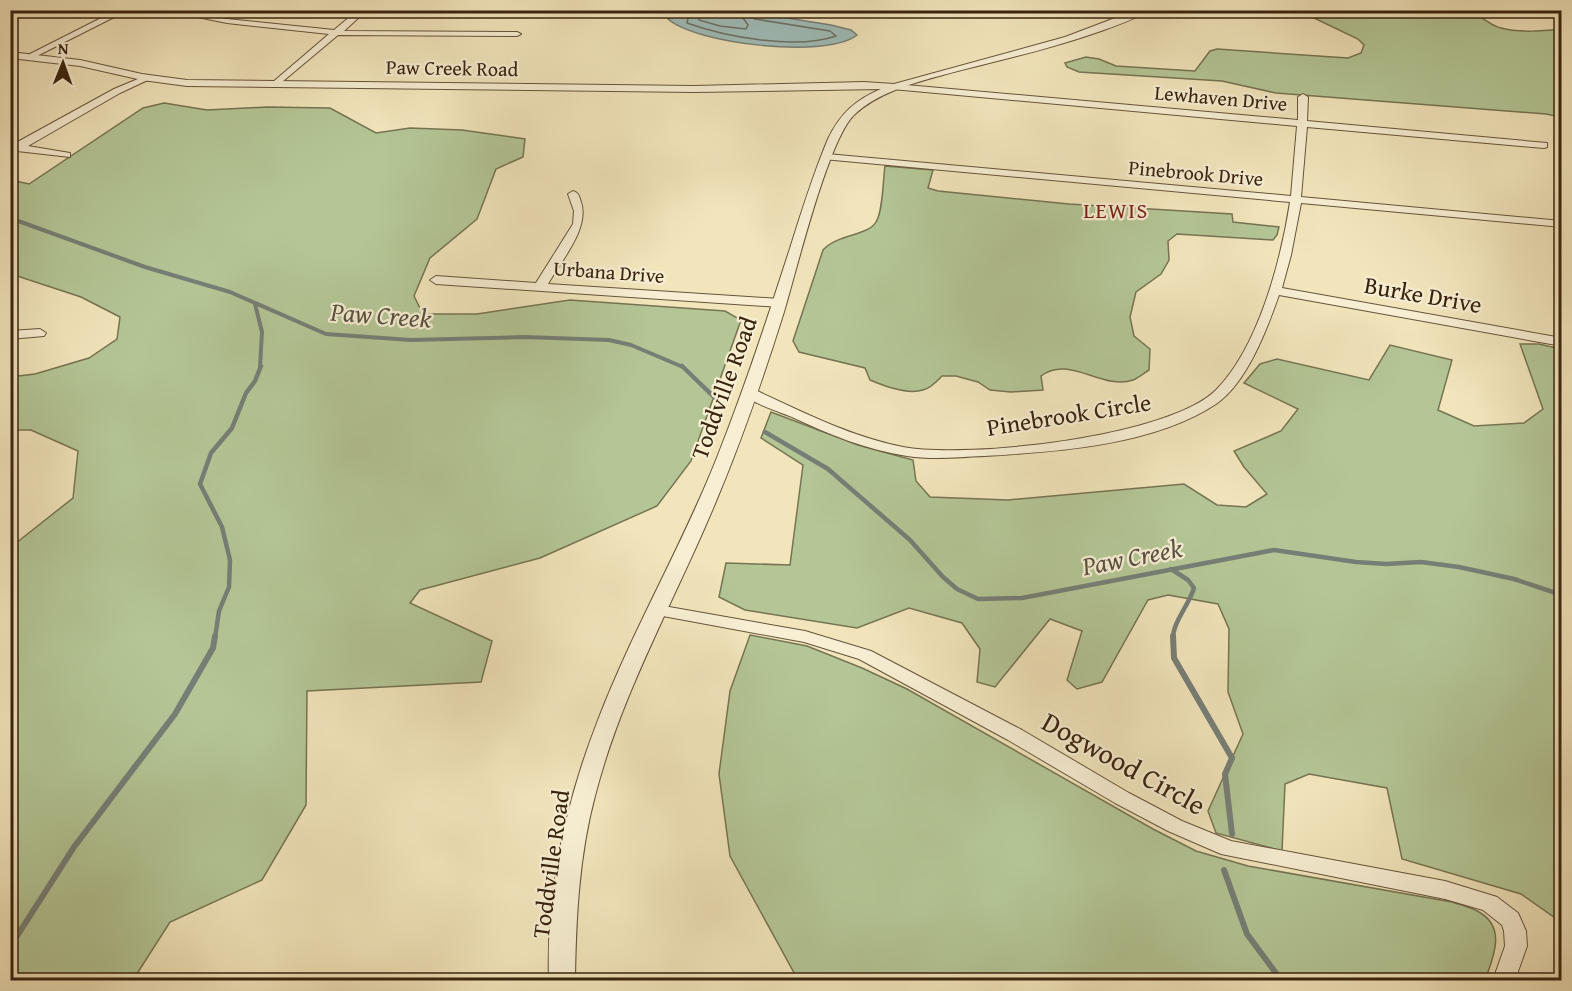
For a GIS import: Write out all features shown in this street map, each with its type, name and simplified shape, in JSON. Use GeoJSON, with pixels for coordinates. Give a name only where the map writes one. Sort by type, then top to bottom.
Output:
{"type":"FeatureCollection","features":[{"type":"Feature","properties":{"kind":"street"},"geometry":{"type":"LineString","coordinates":[[30,56],[124,10]]}},
{"type":"Feature","properties":{"kind":"street"},"geometry":{"type":"LineString","coordinates":[[167,10],[226,21],[338,33],[517,34]]}},
{"type":"Feature","properties":{"kind":"street"},"geometry":{"type":"LineString","coordinates":[[276,84],[363,10]]}},
{"type":"Feature","properties":{"kind":"street","name":"Toddville Road"},"geometry":{"type":"LineString","coordinates":[[562,981],[566,893],[576,827],[584,795],[609,719],[711,492],[750,393],[837,131],[848,114],[862,102],[895,87],[1104,28],[1145,10]]}},
{"type":"Feature","properties":{"kind":"street","name":"Paw Creek Road"},"geometry":{"type":"LineString","coordinates":[[10,55],[80,63],[148,78],[187,82],[694,89],[864,85],[895,87]]}},
{"type":"Feature","properties":{"kind":"street"},"geometry":{"type":"LineString","coordinates":[[14,147],[117,91],[148,78]]}},
{"type":"Feature","properties":{"kind":"street","name":"Lewhaven Drive"},"geometry":{"type":"LineString","coordinates":[[895,87],[1544,146]]}},
{"type":"Feature","properties":{"kind":"street","name":"Pinebrook Circle"},"geometry":{"type":"LineString","coordinates":[[750,393],[843,433],[881,447],[910,453],[970,453],[1117,435],[1180,417],[1213,399],[1240,369],[1276,291],[1288,251],[1297,200],[1304,97]]}},
{"type":"Feature","properties":{"kind":"street"},"geometry":{"type":"LineString","coordinates":[[14,147],[66,155]]}},
{"type":"Feature","properties":{"kind":"street","name":"Pinebrook Drive"},"geometry":{"type":"LineString","coordinates":[[827,156],[1562,225]]}},
{"type":"Feature","properties":{"kind":"street"},"geometry":{"type":"LineString","coordinates":[[540,287],[578,224],[579,212],[573,194]]}},
{"type":"Feature","properties":{"kind":"street","name":"Urbana Drive"},"geometry":{"type":"LineString","coordinates":[[436,280],[780,303]]}},
{"type":"Feature","properties":{"kind":"street","name":"Burke Drive"},"geometry":{"type":"LineString","coordinates":[[1276,291],[1562,342]]}},
{"type":"Feature","properties":{"kind":"street"},"geometry":{"type":"LineString","coordinates":[[10,335],[40,333]]}},
{"type":"Feature","properties":{"kind":"street","name":"Dogwood Circle"},"geometry":{"type":"LineString","coordinates":[[658,610],[805,637],[865,655],[1015,735],[1122,798],[1175,826],[1228,849],[1444,890],[1490,903],[1510,919],[1515,931],[1516,946],[1504,981]]}},
{"type":"Feature","properties":{"kind":"green space"},"geometry":{"type":"Polygon","coordinates":[[[1429,10],[1475,14],[1495,26],[1508,30],[1561,29],[1561,117],[1276,93],[1222,81],[1079,72],[1067,67],[1065,63],[1086,57],[1099,59],[1116,66],[1195,71],[1210,51],[1217,49],[1348,58],[1361,53],[1364,45],[1358,39],[1310,16],[1275,11],[1429,10]]]}},
{"type":"Feature","properties":{"kind":"green space"},"geometry":{"type":"Polygon","coordinates":[[[164,103],[207,110],[267,107],[330,108],[376,133],[410,128],[462,130],[525,139],[523,157],[496,169],[477,219],[430,258],[414,296],[423,314],[477,314],[570,300],[725,311],[741,320],[691,461],[657,506],[540,558],[420,590],[410,603],[492,641],[481,682],[307,691],[306,805],[262,880],[170,922],[133,980],[11,980],[11,547],[73,498],[78,451],[31,430],[11,430],[10,377],[35,374],[89,358],[117,339],[120,317],[81,297],[11,274],[11,180],[29,184],[143,108],[164,103]]]}},
{"type":"Feature","properties":{"kind":"green space"},"geometry":{"type":"Polygon","coordinates":[[[885,166],[933,170],[928,188],[938,191],[1069,204],[1232,214],[1233,222],[1279,227],[1273,240],[1177,234],[1168,241],[1169,260],[1161,274],[1136,292],[1130,317],[1134,336],[1150,349],[1149,370],[1133,380],[1110,381],[1075,370],[1063,369],[1052,370],[1041,376],[1043,390],[1011,392],[990,390],[978,382],[956,376],[942,376],[926,389],[903,391],[870,380],[865,368],[799,352],[793,341],[823,250],[836,241],[872,227],[876,222],[881,203],[885,166]]]}},
{"type":"Feature","properties":{"kind":"green space"},"geometry":{"type":"Polygon","coordinates":[[[1520,344],[1539,344],[1561,349],[1561,922],[1521,894],[1402,859],[1387,788],[1309,774],[1285,784],[1282,851],[1216,833],[1208,811],[1243,734],[1228,692],[1229,629],[1218,604],[1168,595],[1148,600],[1102,682],[1077,689],[1067,680],[1082,631],[1050,619],[995,687],[977,682],[980,649],[962,623],[909,608],[857,628],[745,610],[719,597],[726,563],[790,565],[803,465],[761,438],[771,412],[858,445],[913,460],[916,481],[930,497],[1008,500],[1184,484],[1217,505],[1246,507],[1267,494],[1244,467],[1234,451],[1281,431],[1298,409],[1244,383],[1260,364],[1277,359],[1369,380],[1390,345],[1452,360],[1438,410],[1474,426],[1524,423],[1543,409],[1520,344]]]}},
{"type":"Feature","properties":{"kind":"green space"},"geometry":{"type":"Polygon","coordinates":[[[750,635],[807,646],[907,689],[1153,829],[1196,851],[1248,866],[1452,902],[1476,910],[1488,919],[1495,935],[1494,953],[1485,980],[798,980],[730,856],[719,774],[730,691],[750,635]]]}},
{"type":"Feature","properties":{"kind":"water"},"geometry":{"type":"Polygon","coordinates":[[[694,10],[744,11],[831,25],[851,30],[857,35],[841,42],[819,46],[762,45],[705,35],[683,28],[668,19],[694,10]]]}},
{"type":"Feature","properties":{"kind":"waterway","name":"Paw Creek"},"geometry":{"type":"LineString","coordinates":[[10,218],[145,267],[230,292],[326,334],[411,340],[525,337],[609,340],[631,345],[683,367]]}},
{"type":"Feature","properties":{"kind":"waterway"},"geometry":{"type":"LineString","coordinates":[[255,304],[262,332],[260,367]]}},
{"type":"Feature","properties":{"kind":"waterway"},"geometry":{"type":"LineString","coordinates":[[215,638],[219,611],[229,587],[230,560],[222,527],[200,484],[211,453],[232,428],[246,393],[255,381],[261,366]]}},
{"type":"Feature","properties":{"kind":"waterway","name":"Paw Creek"},"geometry":{"type":"LineString","coordinates":[[682,366],[715,398]]}},
{"type":"Feature","properties":{"kind":"waterway","name":"Paw Creek"},"geometry":{"type":"LineString","coordinates":[[765,432],[828,469],[910,540],[943,577],[957,589],[978,599],[1022,598],[1172,569]]}},
{"type":"Feature","properties":{"kind":"waterway","name":"Paw Creek"},"geometry":{"type":"LineString","coordinates":[[1172,569],[1274,550],[1356,562],[1386,564],[1421,562],[1459,567],[1514,579],[1562,595]]}},
{"type":"Feature","properties":{"kind":"waterway"},"geometry":{"type":"LineString","coordinates":[[1172,569],[1188,580],[1194,588],[1176,626],[1173,638]]}},
{"type":"Feature","properties":{"kind":"waterway"},"geometry":{"type":"LineString","coordinates":[[10,947],[74,847],[175,714],[213,648],[215,636]]}},
{"type":"Feature","properties":{"kind":"waterway"},"geometry":{"type":"LineString","coordinates":[[1173,638],[1174,658],[1232,758],[1225,774],[1232,834]]}},
{"type":"Feature","properties":{"kind":"waterway"},"geometry":{"type":"LineString","coordinates":[[1224,870],[1247,934],[1281,980]]}},
{"type":"Feature","properties":{"kind":"district","name":"LEWIS"},"geometry":{"type":"Point","coordinates":[1116,210]}}]}
